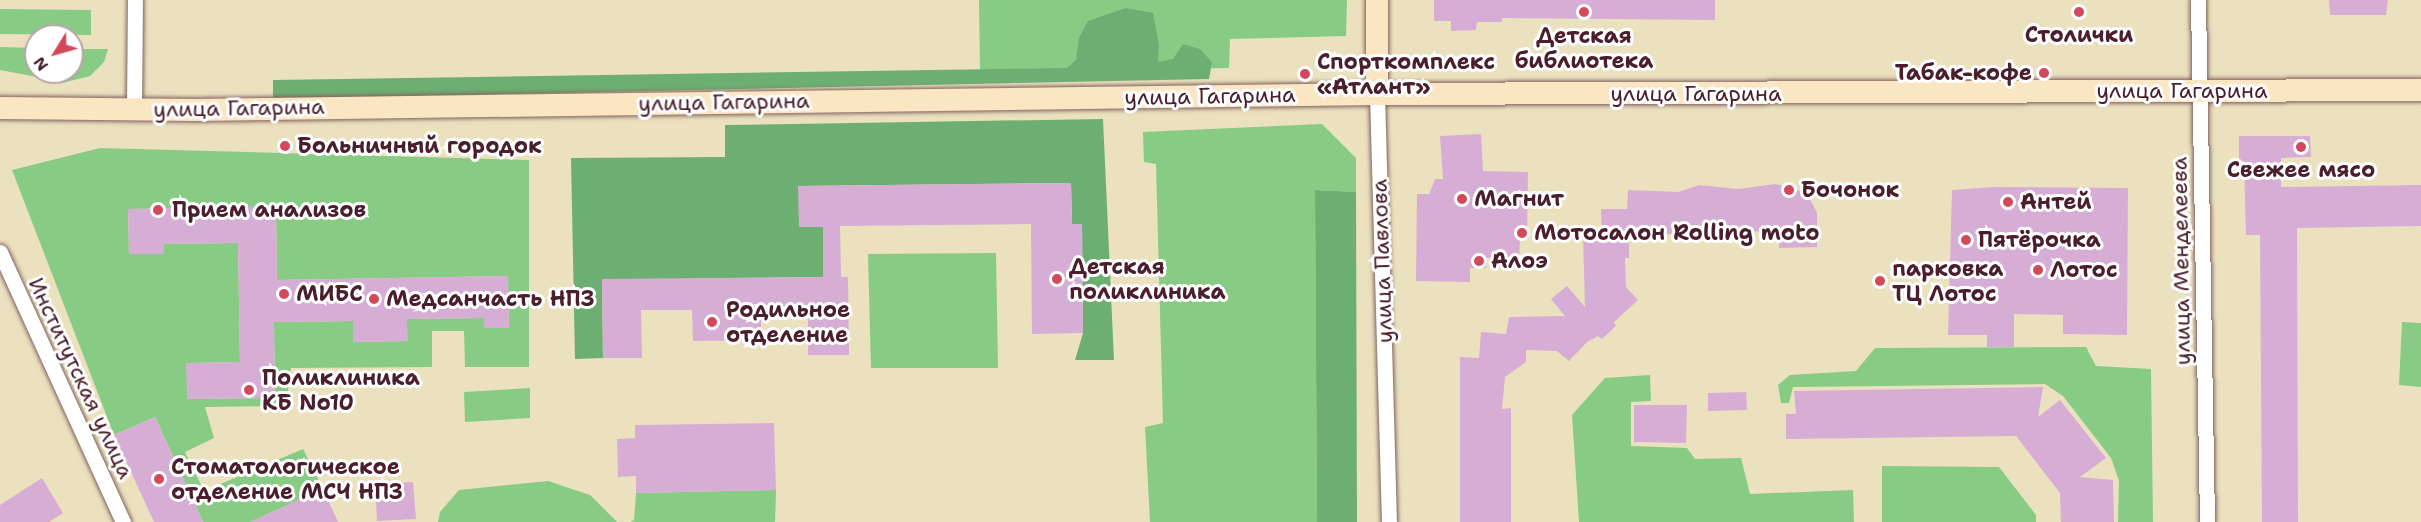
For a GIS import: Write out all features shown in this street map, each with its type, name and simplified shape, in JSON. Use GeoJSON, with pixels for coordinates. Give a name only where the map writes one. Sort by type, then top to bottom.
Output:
{"type":"FeatureCollection","features":[{"type":"Feature","properties":{"kind":"main road","name":"улица Павлова"},"geometry":{"type":"LineString","coordinates":[[1377,0],[1377,94]]}},
{"type":"Feature","properties":{"kind":"main road","name":"улица Гагарина"},"geometry":{"type":"LineString","coordinates":[[0,108],[134,109],[1377,94],[2421,90]]}},
{"type":"Feature","properties":{"kind":"street"},"geometry":{"type":"LineString","coordinates":[[134,109],[135,0]]}},
{"type":"Feature","properties":{"kind":"street","name":"улица Менделеева"},"geometry":{"type":"LineString","coordinates":[[2198,0],[2207,522]]}},
{"type":"Feature","properties":{"kind":"street","name":"улица Павлова"},"geometry":{"type":"LineString","coordinates":[[1377,94],[1389,522]]}},
{"type":"Feature","properties":{"kind":"street","name":"Институтская улица"},"geometry":{"type":"LineString","coordinates":[[0,252],[123,522]]}},
{"type":"Feature","properties":{"kind":"green space"},"geometry":{"type":"Polygon","coordinates":[[[979,0],[1347,0],[1346,36],[1230,39],[1229,68],[980,72],[979,0]]]}},
{"type":"Feature","properties":{"kind":"green space"},"geometry":{"type":"Polygon","coordinates":[[[1126,8],[1153,13],[1159,45],[1158,62],[1173,59],[1183,44],[1200,49],[1212,62],[1209,79],[273,99],[273,80],[1067,68],[1076,60],[1079,38],[1088,21],[1126,8]]]}},
{"type":"Feature","properties":{"kind":"green space"},"geometry":{"type":"Polygon","coordinates":[[[0,9],[91,10],[91,35],[84,35],[84,24],[24,24],[24,34],[0,34],[0,9]]]}},
{"type":"Feature","properties":{"kind":"green space"},"geometry":{"type":"Polygon","coordinates":[[[0,47],[24,48],[24,74],[0,70],[0,47]]]}},
{"type":"Feature","properties":{"kind":"green space"},"geometry":{"type":"Polygon","coordinates":[[[84,49],[108,49],[104,62],[90,76],[84,78],[84,49]]]}},
{"type":"Feature","properties":{"kind":"green space"},"geometry":{"type":"Polygon","coordinates":[[[1103,119],[1114,360],[1075,360],[1083,333],[1082,225],[1072,224],[1071,183],[799,186],[799,227],[823,227],[823,277],[602,280],[603,358],[575,359],[571,158],[725,157],[725,125],[1103,119]]]}},
{"type":"Feature","properties":{"kind":"green space"},"geometry":{"type":"Polygon","coordinates":[[[1322,124],[1356,158],[1356,192],[1315,190],[1317,522],[1150,522],[1145,427],[1163,423],[1156,164],[1144,162],[1143,132],[1322,124]]]}},
{"type":"Feature","properties":{"kind":"green space"},"geometry":{"type":"Polygon","coordinates":[[[100,148],[529,160],[529,367],[465,367],[464,331],[432,331],[432,367],[291,368],[286,406],[205,407],[214,438],[185,452],[204,491],[303,449],[323,489],[250,522],[203,522],[155,417],[114,435],[12,170],[100,148]],[[276,207],[128,209],[129,254],[164,254],[164,244],[238,243],[240,362],[187,363],[187,399],[275,398],[274,322],[353,321],[354,342],[407,341],[407,319],[484,318],[485,328],[509,328],[508,276],[277,280],[276,207]]]}},
{"type":"Feature","properties":{"kind":"green space"},"geometry":{"type":"Polygon","coordinates":[[[1315,190],[1356,192],[1357,522],[1317,522],[1315,190]]]}},
{"type":"Feature","properties":{"kind":"green space"},"geometry":{"type":"Polygon","coordinates":[[[996,253],[998,368],[871,368],[868,254],[996,253]]]}},
{"type":"Feature","properties":{"kind":"green space"},"geometry":{"type":"Polygon","coordinates":[[[2402,322],[2421,323],[2421,387],[2399,385],[2402,322]]]}},
{"type":"Feature","properties":{"kind":"green space"},"geometry":{"type":"Polygon","coordinates":[[[2086,347],[2096,366],[2151,369],[2153,522],[2118,522],[2119,481],[2111,458],[2063,396],[2045,384],[1793,387],[1789,403],[1781,403],[1778,385],[1790,375],[1856,371],[1875,348],[2086,347]]]}},
{"type":"Feature","properties":{"kind":"green space"},"geometry":{"type":"Polygon","coordinates":[[[1650,375],[1651,401],[1631,402],[1631,446],[1687,448],[1695,459],[1741,458],[1750,494],[1853,490],[1854,522],[1579,522],[1572,415],[1605,378],[1650,375]]]}},
{"type":"Feature","properties":{"kind":"green space"},"geometry":{"type":"Polygon","coordinates":[[[530,388],[530,418],[465,422],[464,392],[530,388]]]}},
{"type":"Feature","properties":{"kind":"green space"},"geometry":{"type":"Polygon","coordinates":[[[1882,466],[1999,467],[2036,515],[2036,522],[1882,522],[1882,466]]]}},
{"type":"Feature","properties":{"kind":"green space"},"geometry":{"type":"Polygon","coordinates":[[[548,481],[590,495],[617,522],[438,522],[440,512],[459,490],[548,481]]]}},
{"type":"Feature","properties":{"kind":"green space"},"geometry":{"type":"Polygon","coordinates":[[[776,490],[775,522],[630,522],[634,520],[636,493],[776,490]]]}},
{"type":"Feature","properties":{"kind":"building"},"geometry":{"type":"Polygon","coordinates":[[[1434,0],[1715,0],[1715,20],[1502,18],[1502,22],[1477,22],[1476,30],[1451,31],[1451,21],[1434,21],[1434,0]]]}},
{"type":"Feature","properties":{"kind":"building"},"geometry":{"type":"Polygon","coordinates":[[[2329,0],[2388,0],[2386,15],[2330,15],[2329,0]]]}},
{"type":"Feature","properties":{"kind":"building"},"geometry":{"type":"Polygon","coordinates":[[[1481,134],[1483,171],[1528,172],[1527,239],[1520,239],[1519,258],[1487,258],[1486,268],[1470,268],[1470,282],[1416,281],[1417,194],[1429,194],[1435,179],[1443,179],[1440,136],[1481,134]]]}},
{"type":"Feature","properties":{"kind":"building"},"geometry":{"type":"Polygon","coordinates":[[[2239,136],[2310,136],[2311,157],[2281,158],[2281,187],[2421,185],[2421,226],[2297,228],[2298,522],[2262,522],[2260,235],[2246,235],[2244,161],[2239,161],[2239,136]]]}},
{"type":"Feature","properties":{"kind":"building"},"geometry":{"type":"Polygon","coordinates":[[[1071,183],[1072,224],[1082,224],[1083,333],[1032,334],[1031,224],[840,226],[841,277],[848,277],[849,355],[808,355],[808,307],[761,307],[761,340],[693,341],[692,310],[641,310],[642,358],[603,358],[602,279],[823,277],[823,227],[799,227],[798,186],[1071,183]]]}},
{"type":"Feature","properties":{"kind":"building"},"geometry":{"type":"Polygon","coordinates":[[[1775,184],[1796,189],[1809,197],[1817,213],[1817,247],[1779,248],[1780,232],[1739,231],[1735,236],[1662,234],[1661,238],[1629,239],[1629,258],[1625,258],[1626,287],[1638,300],[1614,322],[1616,326],[1602,339],[1598,336],[1587,342],[1569,361],[1557,351],[1526,350],[1526,362],[1505,377],[1502,409],[1511,408],[1511,522],[1460,522],[1460,357],[1479,358],[1481,332],[1506,334],[1509,317],[1565,316],[1551,299],[1567,286],[1585,307],[1583,235],[1602,236],[1601,209],[1627,209],[1628,190],[1678,192],[1699,185],[1738,189],[1775,184]]]}},
{"type":"Feature","properties":{"kind":"building","name":"Лотос"},"geometry":{"type":"Polygon","coordinates":[[[1994,187],[2128,188],[2127,335],[2063,334],[2063,315],[2014,314],[2014,347],[1987,347],[1987,335],[1948,335],[1952,190],[1994,187]]]}},
{"type":"Feature","properties":{"kind":"building","name":"Медсанчасть НПЗ"},"geometry":{"type":"Polygon","coordinates":[[[276,206],[277,280],[508,276],[509,328],[484,328],[484,318],[407,319],[408,341],[353,342],[353,321],[274,322],[275,398],[187,399],[186,363],[240,362],[238,243],[164,244],[164,254],[129,254],[128,209],[276,206]]]}},
{"type":"Feature","properties":{"kind":"building"},"geometry":{"type":"Polygon","coordinates":[[[2043,387],[2038,417],[2060,400],[2106,458],[2080,477],[2113,480],[2114,522],[2061,522],[2060,493],[2016,436],[1786,439],[1786,414],[1796,414],[1794,391],[2043,387]]]}},
{"type":"Feature","properties":{"kind":"building"},"geometry":{"type":"Polygon","coordinates":[[[1746,392],[1747,410],[1708,411],[1708,393],[1746,392]]]}},
{"type":"Feature","properties":{"kind":"building"},"geometry":{"type":"Polygon","coordinates":[[[1634,405],[1687,405],[1686,443],[1634,442],[1634,405]]]}},
{"type":"Feature","properties":{"kind":"building","name":"Стоматологическое отделение МСЧ НПЗ"},"geometry":{"type":"Polygon","coordinates":[[[155,417],[203,522],[154,522],[114,435],[155,417]]]}},
{"type":"Feature","properties":{"kind":"building"},"geometry":{"type":"Polygon","coordinates":[[[774,423],[776,490],[636,493],[636,476],[618,477],[617,439],[635,438],[635,425],[774,423]]]}},
{"type":"Feature","properties":{"kind":"building"},"geometry":{"type":"Polygon","coordinates":[[[42,478],[63,513],[49,522],[0,522],[0,505],[42,478]]]}},
{"type":"Feature","properties":{"kind":"building"},"geometry":{"type":"Polygon","coordinates":[[[413,482],[416,519],[377,521],[375,484],[413,482]]]}},
{"type":"Feature","properties":{"kind":"building"},"geometry":{"type":"Polygon","coordinates":[[[323,489],[338,522],[250,522],[323,489]]]}},
{"type":"Feature","properties":{"kind":"place","name":"Детская библиотека"},"geometry":{"type":"Point","coordinates":[1584,12]}},
{"type":"Feature","properties":{"kind":"place","name":"Столички"},"geometry":{"type":"Point","coordinates":[2079,12]}},
{"type":"Feature","properties":{"kind":"place","name":"Табак-кофе"},"geometry":{"type":"Point","coordinates":[2044,73]}},
{"type":"Feature","properties":{"kind":"place","name":"Спорткомплекс «Атлант»"},"geometry":{"type":"Point","coordinates":[1305,74]}},
{"type":"Feature","properties":{"kind":"place","name":"Больничный городок"},"geometry":{"type":"Point","coordinates":[285,146]}},
{"type":"Feature","properties":{"kind":"place","name":"Свежее мясо"},"geometry":{"type":"Point","coordinates":[2301,147]}},
{"type":"Feature","properties":{"kind":"place","name":"Бочонок"},"geometry":{"type":"Point","coordinates":[1789,190]}},
{"type":"Feature","properties":{"kind":"place","name":"Магнит"},"geometry":{"type":"Point","coordinates":[1462,199]}},
{"type":"Feature","properties":{"kind":"place","name":"Антей"},"geometry":{"type":"Point","coordinates":[2008,202]}},
{"type":"Feature","properties":{"kind":"place","name":"Прием анализов"},"geometry":{"type":"Point","coordinates":[158,210]}},
{"type":"Feature","properties":{"kind":"place","name":"Мотосалон Rolling moto"},"geometry":{"type":"Point","coordinates":[1522,233]}},
{"type":"Feature","properties":{"kind":"place","name":"Пятёрочка"},"geometry":{"type":"Point","coordinates":[1966,240]}},
{"type":"Feature","properties":{"kind":"place","name":"Алоэ"},"geometry":{"type":"Point","coordinates":[1479,261]}},
{"type":"Feature","properties":{"kind":"place","name":"Лотос"},"geometry":{"type":"Point","coordinates":[2038,270]}},
{"type":"Feature","properties":{"kind":"place","name":"Детская поликлиника"},"geometry":{"type":"Point","coordinates":[1057,279]}},
{"type":"Feature","properties":{"kind":"place","name":"парковка ТЦ Лотос"},"geometry":{"type":"Point","coordinates":[1880,281]}},
{"type":"Feature","properties":{"kind":"place","name":"МИБС"},"geometry":{"type":"Point","coordinates":[284,294]}},
{"type":"Feature","properties":{"kind":"place","name":"Медсанчасть НПЗ"},"geometry":{"type":"Point","coordinates":[374,299]}},
{"type":"Feature","properties":{"kind":"place","name":"Родильное отделение"},"geometry":{"type":"Point","coordinates":[712,322]}},
{"type":"Feature","properties":{"kind":"place","name":"Поликлиника КБ No10"},"geometry":{"type":"Point","coordinates":[249,390]}},
{"type":"Feature","properties":{"kind":"place","name":"Стоматологическое отделение МСЧ НПЗ"},"geometry":{"type":"Point","coordinates":[159,479]}}]}
